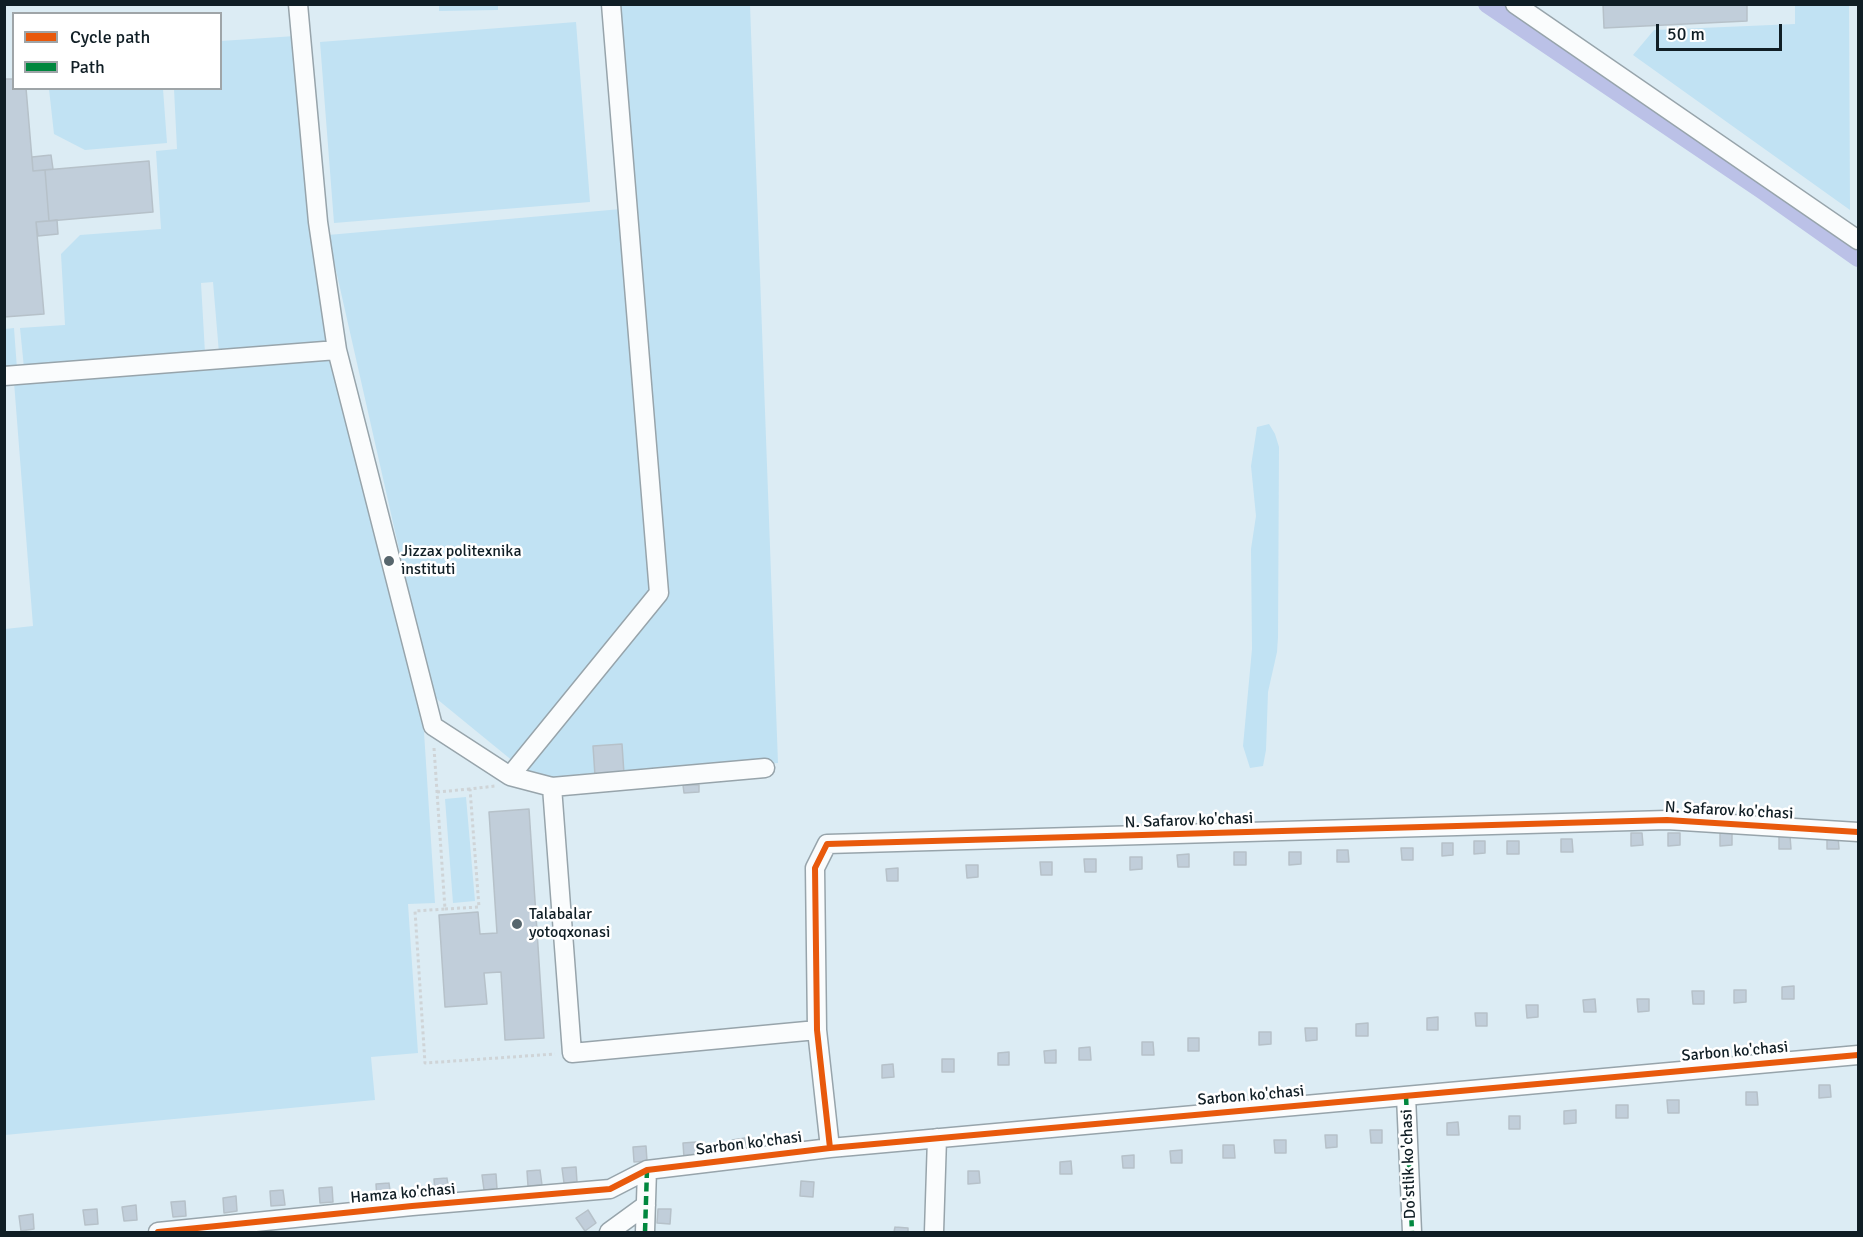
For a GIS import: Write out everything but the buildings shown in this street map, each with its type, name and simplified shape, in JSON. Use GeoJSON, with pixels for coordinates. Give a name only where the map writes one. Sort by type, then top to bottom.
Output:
{"type":"FeatureCollection","features":[{"type":"Feature","properties":{"kind":"street"},"geometry":{"type":"LineString","coordinates":[[298,4],[318,222],[338,350],[433,726],[510,776],[552,787],[765,768]]}},
{"type":"Feature","properties":{"kind":"street"},"geometry":{"type":"LineString","coordinates":[[510,776],[659,593],[611,4]]}},
{"type":"Feature","properties":{"kind":"street"},"geometry":{"type":"LineString","coordinates":[[1515,4],[1858,240]]}},
{"type":"Feature","properties":{"kind":"street"},"geometry":{"type":"LineString","coordinates":[[4,376],[338,350]]}},
{"type":"Feature","properties":{"kind":"street"},"geometry":{"type":"LineString","coordinates":[[552,787],[572,1053],[817,1030]]}},
{"type":"Feature","properties":{"kind":"street","name":"N. Safarov ko'chasi"},"geometry":{"type":"LineString","coordinates":[[830,1148],[817,1030],[815,868],[827,844],[1667,820],[1858,832]]}},
{"type":"Feature","properties":{"kind":"street","name":"Sarbon ko'chasi"},"geometry":{"type":"LineString","coordinates":[[647,1170],[830,1148],[1858,1055]]}},
{"type":"Feature","properties":{"kind":"street","name":"Do'stlik ko'chasi"},"geometry":{"type":"LineString","coordinates":[[1406,1096],[1412,1233]]}},
{"type":"Feature","properties":{"kind":"street"},"geometry":{"type":"LineString","coordinates":[[934,1233],[937,1138]]}},
{"type":"Feature","properties":{"kind":"street"},"geometry":{"type":"LineString","coordinates":[[645,1233],[647,1170]]}},
{"type":"Feature","properties":{"kind":"street","name":"Hamza ko'chasi"},"geometry":{"type":"LineString","coordinates":[[158,1233],[412,1206],[610,1189],[647,1170]]}},
{"type":"Feature","properties":{"kind":"street"},"geometry":{"type":"LineString","coordinates":[[609,1233],[646,1205]]}},
{"type":"Feature","properties":{"kind":"path"},"geometry":{"type":"LineString","coordinates":[[433,726],[445,909]]}},
{"type":"Feature","properties":{"kind":"path"},"geometry":{"type":"LineString","coordinates":[[437,792],[507,785],[510,776]]}},
{"type":"Feature","properties":{"kind":"path"},"geometry":{"type":"LineString","coordinates":[[470,789],[479,907],[415,911],[425,1063],[572,1053]]}},
{"type":"Feature","properties":{"kind":"shaded area"},"geometry":{"type":"Polygon","coordinates":[[[439,5],[498,5],[498,10],[439,11],[439,5]]]}},
{"type":"Feature","properties":{"kind":"shaded area"},"geometry":{"type":"Polygon","coordinates":[[[618,5],[750,5],[778,763],[541,779],[528,773],[527,766],[665,596],[618,5]]]}},
{"type":"Feature","properties":{"kind":"shaded area"},"geometry":{"type":"Polygon","coordinates":[[[1795,5],[1849,5],[1850,210],[1633,55],[1654,30],[1795,24],[1795,5]]]}},
{"type":"Feature","properties":{"kind":"shaded area"},"geometry":{"type":"Polygon","coordinates":[[[576,22],[590,202],[334,223],[320,42],[576,22]]]}},
{"type":"Feature","properties":{"kind":"shaded area"},"geometry":{"type":"Polygon","coordinates":[[[295,36],[333,341],[219,353],[213,282],[201,283],[205,353],[24,368],[20,328],[65,325],[61,254],[80,235],[161,229],[156,151],[177,149],[174,90],[222,90],[222,41],[295,36]]]}},
{"type":"Feature","properties":{"kind":"shaded area"},"geometry":{"type":"Polygon","coordinates":[[[49,90],[163,90],[167,143],[85,150],[54,134],[49,90]]]}},
{"type":"Feature","properties":{"kind":"shaded area"},"geometry":{"type":"Polygon","coordinates":[[[621,209],[653,592],[514,762],[432,695],[328,235],[621,209]]]}},
{"type":"Feature","properties":{"kind":"shaded area"},"geometry":{"type":"Polygon","coordinates":[[[14,328],[17,369],[5,369],[5,329],[14,328]]]}},
{"type":"Feature","properties":{"kind":"shaded area"},"geometry":{"type":"Polygon","coordinates":[[[331,358],[424,732],[435,903],[408,904],[418,1053],[371,1057],[375,1100],[5,1135],[5,629],[33,626],[14,382],[331,358]]]}},
{"type":"Feature","properties":{"kind":"shaded area"},"geometry":{"type":"Polygon","coordinates":[[[1269,424],[1279,447],[1278,637],[1268,692],[1266,750],[1263,766],[1250,768],[1243,746],[1252,649],[1251,549],[1256,516],[1251,466],[1257,427],[1269,424]]]}},
{"type":"Feature","properties":{"kind":"shaded area"},"geometry":{"type":"Polygon","coordinates":[[[466,797],[475,901],[453,903],[445,799],[466,797]]]}},
{"type":"Feature","properties":{"kind":"waterway"},"geometry":{"type":"LineString","coordinates":[[1487,4],[1762,190],[1858,258]]}},
{"type":"Feature","properties":{"kind":"marked path"},"geometry":{"type":"LineString","coordinates":[[1406,1096],[1412,1232]]}},
{"type":"Feature","properties":{"kind":"marked path"},"geometry":{"type":"LineString","coordinates":[[645,1232],[647,1170]]}},
{"type":"Feature","properties":{"kind":"cycle path"},"geometry":{"type":"LineString","coordinates":[[830,1148],[817,1030],[815,868],[827,844],[1667,820],[1858,832]]}},
{"type":"Feature","properties":{"kind":"cycle path"},"geometry":{"type":"LineString","coordinates":[[158,1232],[412,1206],[610,1189],[647,1170],[830,1148],[1858,1055]]}},
{"type":"Feature","properties":{"kind":"place","name":"Jizzax politexnika instituti"},"geometry":{"type":"Point","coordinates":[389,561]}},
{"type":"Feature","properties":{"kind":"place","name":"Talabalar yotoqxonasi"},"geometry":{"type":"Point","coordinates":[517,924]}}]}
